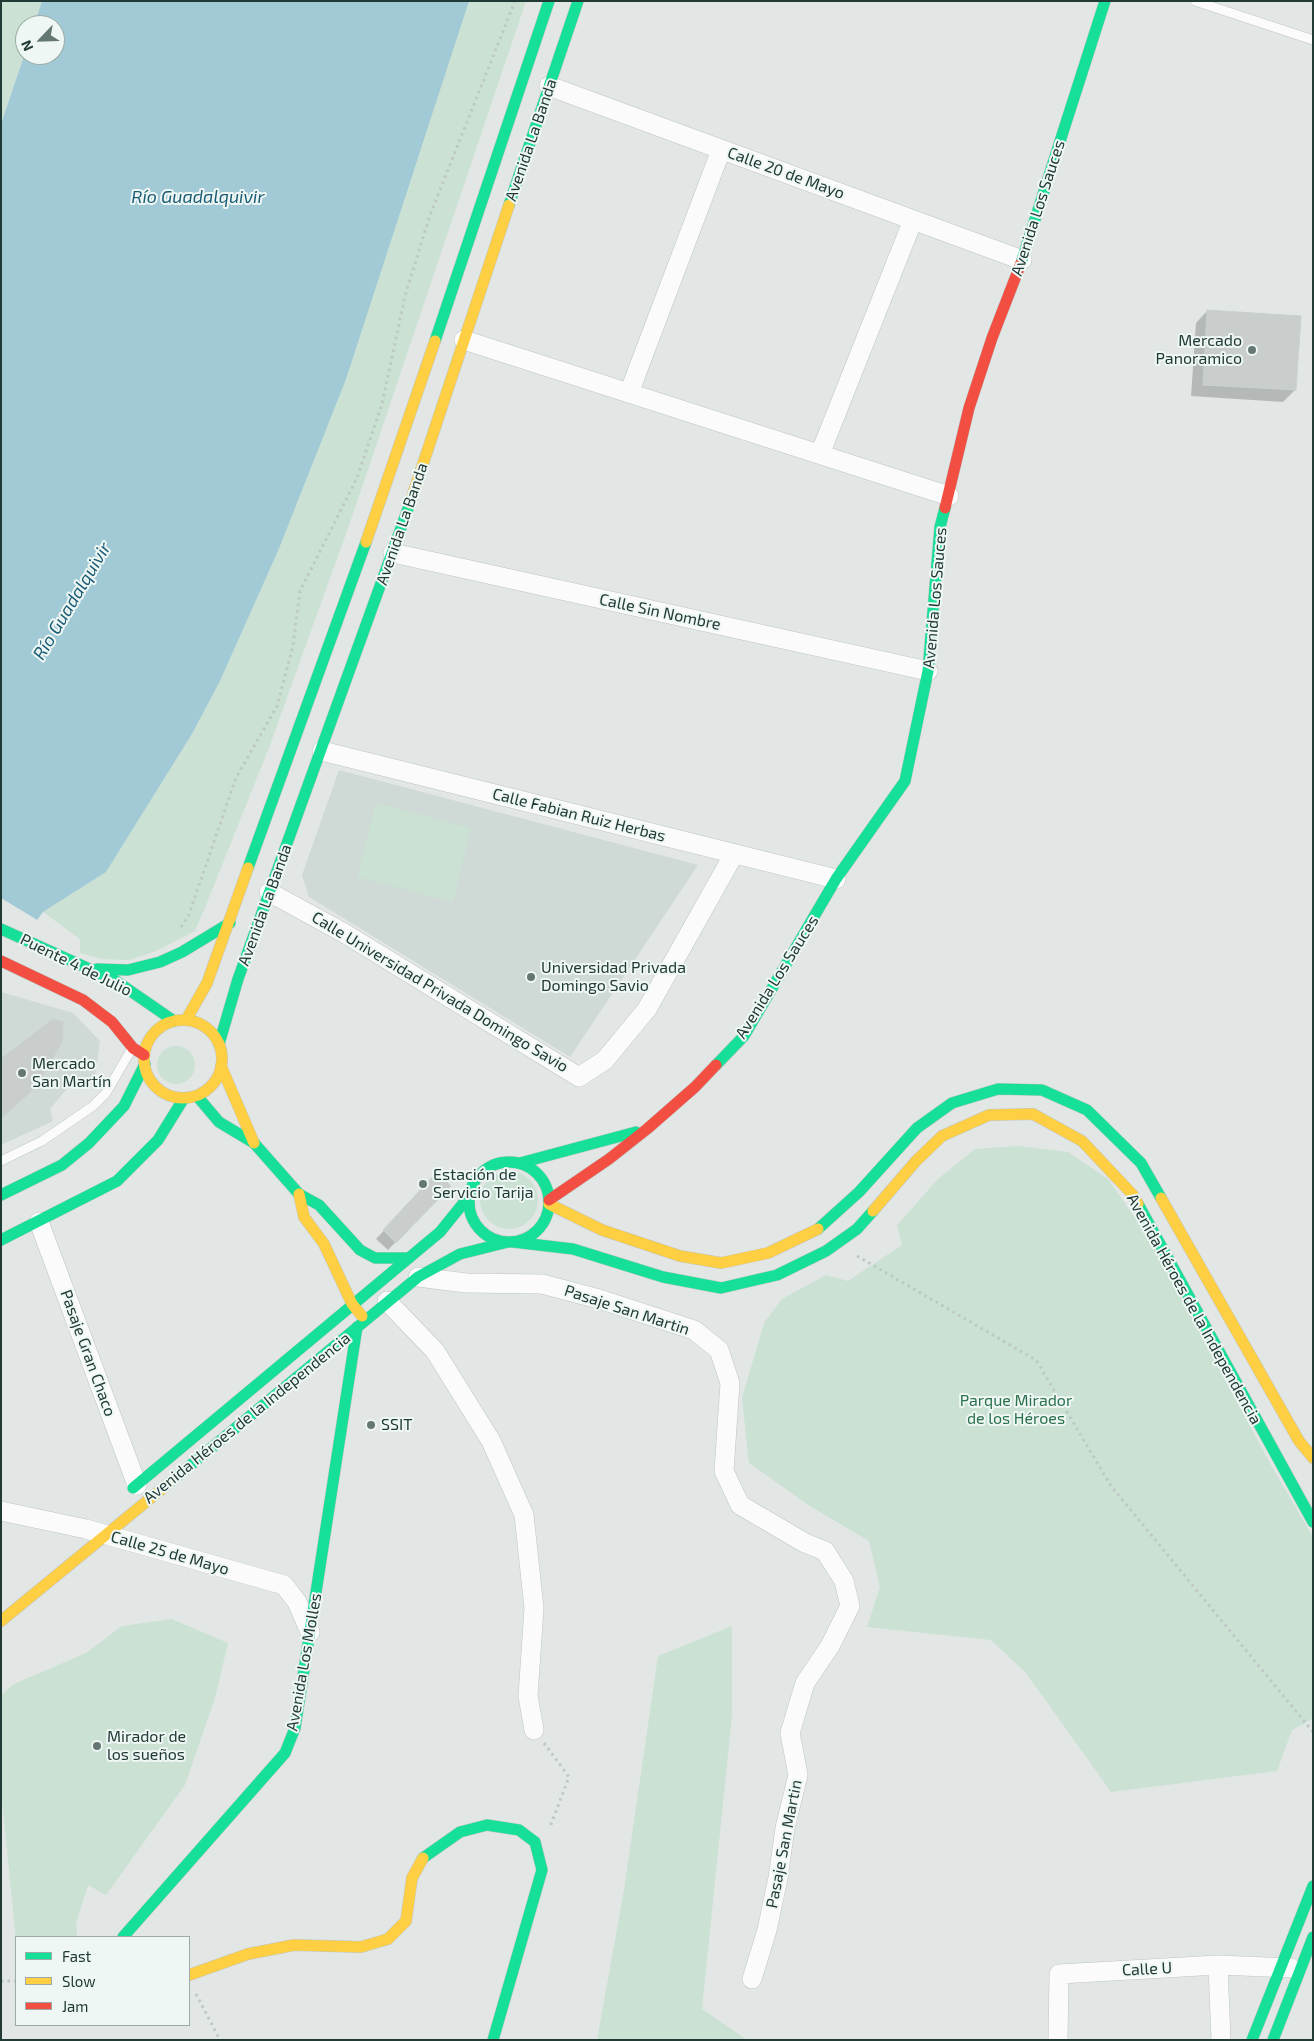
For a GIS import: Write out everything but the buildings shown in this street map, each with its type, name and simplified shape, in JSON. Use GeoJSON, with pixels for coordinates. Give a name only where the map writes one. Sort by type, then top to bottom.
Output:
{"type":"FeatureCollection","features":[{"type":"Feature","properties":{"kind":"street","name":"Avenida La Banda"},"geometry":{"type":"LineString","coordinates":[[180,1021],[204,992],[230,923],[392,469],[549,1]]}},
{"type":"Feature","properties":{"kind":"street","name":"Avenida La Banda"},"geometry":{"type":"LineString","coordinates":[[219,1044],[238,979],[393,553],[578,1]]}},
{"type":"Feature","properties":{"kind":"street","name":"Avenida Los Sauces"},"geometry":{"type":"LineString","coordinates":[[549,1202],[610,1160],[647,1129],[695,1086],[744,1036],[836,879],[905,781],[928,671],[940,527],[969,408],[992,338],[1022,260],[1104,1]]}},
{"type":"Feature","properties":{"kind":"street","name":"Calle 20 de Mayo"},"geometry":{"type":"LineString","coordinates":[[550,86],[1022,260]]}},
{"type":"Feature","properties":{"kind":"street"},"geometry":{"type":"LineString","coordinates":[[629,393],[721,150]]}},
{"type":"Feature","properties":{"kind":"street"},"geometry":{"type":"LineString","coordinates":[[820,454],[913,220]]}},
{"type":"Feature","properties":{"kind":"street"},"geometry":{"type":"LineString","coordinates":[[464,340],[949,496]]}},
{"type":"Feature","properties":{"kind":"street","name":"Calle Sin Nombre"},"geometry":{"type":"LineString","coordinates":[[393,553],[928,671]]}},
{"type":"Feature","properties":{"kind":"street","name":"Calle Fabian Ruiz Herbas"},"geometry":{"type":"LineString","coordinates":[[322,751],[836,879]]}},
{"type":"Feature","properties":{"kind":"street","name":"Calle Universidad Privada Domingo Savio"},"geometry":{"type":"LineString","coordinates":[[270,892],[344,933],[579,1077],[605,1060],[647,1008],[734,854]]}},
{"type":"Feature","properties":{"kind":"street"},"geometry":{"type":"LineString","coordinates":[[74,964],[104,970],[128,970],[144,967],[182,952],[230,923]]}},
{"type":"Feature","properties":{"kind":"street","name":"Puente 4 de Julio"},"geometry":{"type":"LineString","coordinates":[[1,929],[74,964],[116,981],[180,1021]]}},
{"type":"Feature","properties":{"kind":"street","name":"Puente 4 de Julio"},"geometry":{"type":"LineString","coordinates":[[1,962],[83,1000],[112,1022],[144,1060]]}},
{"type":"Feature","properties":{"kind":"street"},"geometry":{"type":"LineString","coordinates":[[1,1194],[62,1165],[89,1143],[124,1106],[152,1036],[161,1027],[180,1021],[205,1028],[219,1044],[221,1066],[254,1142],[299,1194],[319,1205],[360,1250],[374,1258],[409,1258]]}},
{"type":"Feature","properties":{"kind":"street"},"geometry":{"type":"LineString","coordinates":[[144,1060],[154,1084],[172,1097],[184,1098],[197,1096],[213,1084],[221,1066]]}},
{"type":"Feature","properties":{"kind":"street","name":"Avenida Héroes de la Independencia"},"geometry":{"type":"LineString","coordinates":[[549,1202],[602,1230],[680,1256],[721,1263],[768,1253],[821,1228],[859,1192],[917,1128],[952,1103],[998,1089],[1042,1090],[1087,1110],[1141,1163],[1299,1441],[1313,1458]]}},
{"type":"Feature","properties":{"kind":"street"},"geometry":{"type":"LineString","coordinates":[[197,1096],[219,1122],[254,1142]]}},
{"type":"Feature","properties":{"kind":"street"},"geometry":{"type":"LineString","coordinates":[[1,1240],[117,1181],[158,1140],[184,1098]]}},
{"type":"Feature","properties":{"kind":"street","name":"Avenida Héroes de la Independencia"},"geometry":{"type":"LineString","coordinates":[[1,1621],[103,1526],[418,1277],[460,1254],[511,1242],[573,1249],[663,1277],[721,1288],[777,1275],[826,1252],[857,1229],[916,1161],[942,1136],[989,1115],[1033,1114],[1082,1141],[1133,1195],[1313,1522]]}},
{"type":"Feature","properties":{"kind":"street","name":"Avenida Los Sauces"},"geometry":{"type":"LineString","coordinates":[[520,1163],[647,1129]]}},
{"type":"Feature","properties":{"kind":"street"},"geometry":{"type":"LineString","coordinates":[[506,1162],[520,1163],[531,1168],[540,1176],[546,1187],[549,1202],[546,1218],[538,1229],[527,1238],[511,1242],[495,1239],[483,1232],[475,1222],[470,1209],[470,1195],[474,1183],[482,1172],[493,1165],[506,1162]]}},
{"type":"Feature","properties":{"kind":"street"},"geometry":{"type":"LineString","coordinates":[[299,1194],[304,1217],[324,1244],[362,1323]]}},
{"type":"Feature","properties":{"kind":"street","name":"Avenida Héroes de la Independencia"},"geometry":{"type":"LineString","coordinates":[[122,1498],[440,1232],[470,1195]]}},
{"type":"Feature","properties":{"kind":"street","name":"Pasaje Gran Chaco"},"geometry":{"type":"LineString","coordinates":[[38,1222],[137,1485]]}},
{"type":"Feature","properties":{"kind":"street","name":"Pasaje San Martin"},"geometry":{"type":"LineString","coordinates":[[418,1277],[466,1283],[542,1284],[599,1299],[694,1330],[719,1350],[730,1383],[724,1471],[740,1505],[825,1552],[844,1581],[850,1606],[830,1646],[805,1683],[790,1733],[798,1775],[785,1828],[771,1912],[752,1979]]}},
{"type":"Feature","properties":{"kind":"street"},"geometry":{"type":"LineString","coordinates":[[387,1301],[435,1351],[491,1441],[524,1515],[534,1608],[528,1696],[534,1730]]}},
{"type":"Feature","properties":{"kind":"street","name":"Avenida Los Molles"},"geometry":{"type":"LineString","coordinates":[[124,1936],[285,1753],[296,1728],[320,1571],[362,1323]]}},
{"type":"Feature","properties":{"kind":"street","name":"Calle 25 de Mayo"},"geometry":{"type":"LineString","coordinates":[[1,1511],[86,1529],[103,1526],[284,1585]]}},
{"type":"Feature","properties":{"kind":"street"},"geometry":{"type":"LineString","coordinates":[[72,1542],[86,1529]]}},
{"type":"Feature","properties":{"kind":"street"},"geometry":{"type":"LineString","coordinates":[[284,1585],[302,1585],[320,1571]]}},
{"type":"Feature","properties":{"kind":"street"},"geometry":{"type":"LineString","coordinates":[[284,1585],[297,1602],[311,1634]]}},
{"type":"Feature","properties":{"kind":"street"},"geometry":{"type":"LineString","coordinates":[[190,1975],[248,1954],[294,1945],[361,1946],[388,1939],[406,1921],[412,1878],[424,1856],[460,1832],[487,1825],[518,1830],[535,1842],[542,1870],[538,1890],[492,2040]]}},
{"type":"Feature","properties":{"kind":"street"},"geometry":{"type":"LineString","coordinates":[[1252,2040],[1313,1886]]}},
{"type":"Feature","properties":{"kind":"street"},"geometry":{"type":"LineString","coordinates":[[1273,2040],[1313,1937]]}},
{"type":"Feature","properties":{"kind":"street"},"geometry":{"type":"LineString","coordinates":[[1218,1965],[1221,2040]]}},
{"type":"Feature","properties":{"kind":"street","name":"Calle U"},"geometry":{"type":"LineString","coordinates":[[1058,2040],[1059,1974],[1218,1965],[1300,1968]]}},
{"type":"Feature","properties":{"kind":"lane"},"geometry":{"type":"LineString","coordinates":[[1195,1],[1313,40]]}},
{"type":"Feature","properties":{"kind":"lane"},"geometry":{"type":"LineString","coordinates":[[1,1161],[42,1141],[93,1106],[106,1093],[133,1048]]}},
{"type":"Feature","properties":{"kind":"path"},"geometry":{"type":"LineString","coordinates":[[176,933],[188,917],[236,778],[277,706],[294,646],[300,591],[356,478],[382,404],[405,296],[430,215],[515,1]]}},
{"type":"Feature","properties":{"kind":"path"},"geometry":{"type":"LineString","coordinates":[[836,1244],[1036,1360],[1111,1486],[1313,1732]]}},
{"type":"Feature","properties":{"kind":"path"},"geometry":{"type":"LineString","coordinates":[[534,1730],[569,1777],[553,1825],[535,1842]]}},
{"type":"Feature","properties":{"kind":"path"},"geometry":{"type":"LineString","coordinates":[[1,1981],[15,1981]]}},
{"type":"Feature","properties":{"kind":"path"},"geometry":{"type":"LineString","coordinates":[[193,1990],[220,2040]]}},
{"type":"Feature","properties":{"kind":"shaded area","name":"Universidad Privada Domingo Savio"},"geometry":{"type":"Polygon","coordinates":[[[339,770],[698,865],[570,1057],[309,897],[302,875],[339,770]]]}},
{"type":"Feature","properties":{"kind":"shaded area","name":"Mercado San Martín"},"geometry":{"type":"Polygon","coordinates":[[[1,992],[73,1013],[100,1041],[94,1083],[75,1079],[50,1109],[53,1121],[1,1145],[1,992]]]}},
{"type":"Feature","properties":{"kind":"green space"},"geometry":{"type":"Polygon","coordinates":[[[1,1],[42,1],[37,15],[15,15],[15,65],[21,65],[1,124],[1,1]]]}},
{"type":"Feature","properties":{"kind":"green space"},"geometry":{"type":"Polygon","coordinates":[[[466,1],[526,1],[353,514],[270,745],[202,915],[195,931],[156,951],[129,960],[102,959],[80,953],[80,939],[43,912],[106,872],[192,734],[220,681],[278,551],[466,1]]]}},
{"type":"Feature","properties":{"kind":"green space"},"geometry":{"type":"Polygon","coordinates":[[[376,803],[471,828],[453,902],[357,877],[376,803]]]}},
{"type":"Feature","properties":{"kind":"green space"},"geometry":{"type":"Polygon","coordinates":[[[176,1046],[189,1052],[195,1065],[189,1078],[176,1084],[163,1078],[157,1065],[163,1052],[176,1046]]]}},
{"type":"Feature","properties":{"kind":"green space","name":"Parque Mirador de los Héroes"},"geometry":{"type":"Polygon","coordinates":[[[1018,1146],[1068,1152],[1108,1179],[1147,1235],[1271,1465],[1313,1537],[1313,1719],[1292,1730],[1277,1771],[1111,1792],[1026,1673],[991,1640],[867,1627],[880,1587],[869,1541],[810,1506],[749,1463],[742,1398],[764,1323],[782,1299],[826,1275],[848,1281],[902,1245],[897,1225],[938,1179],[975,1149],[1018,1146]]]}},
{"type":"Feature","properties":{"kind":"green space"},"geometry":{"type":"Polygon","coordinates":[[[503,1171],[515,1171],[530,1179],[538,1194],[538,1206],[530,1221],[515,1229],[503,1229],[488,1221],[480,1206],[480,1194],[488,1179],[503,1171]]]}},
{"type":"Feature","properties":{"kind":"green space"},"geometry":{"type":"Polygon","coordinates":[[[172,1619],[228,1643],[215,1698],[185,1785],[106,1895],[88,1885],[76,1923],[77,1936],[16,1936],[1,1790],[1,1695],[14,1684],[86,1653],[122,1626],[172,1619]]]}},
{"type":"Feature","properties":{"kind":"green space"},"geometry":{"type":"Polygon","coordinates":[[[732,1626],[732,1715],[702,2009],[747,2040],[597,2040],[624,1890],[658,1656],[732,1626]]]}},
{"type":"Feature","properties":{"kind":"water","name":"Río Guadalquivir"},"geometry":{"type":"Polygon","coordinates":[[[42,1],[469,1],[346,379],[278,551],[220,681],[192,734],[106,872],[43,912],[1,969],[1,124],[21,65],[65,65],[65,15],[37,15],[42,1]]]}},
{"type":"Feature","properties":{"kind":"pier"},"geometry":{"type":"Polygon","coordinates":[[[1,898],[39,921],[1,971],[1,898]]]}},
{"type":"Feature","properties":{"kind":"traffic: fast"},"geometry":{"type":"LineString","coordinates":[[435,341],[549,1]]}},
{"type":"Feature","properties":{"kind":"traffic: fast"},"geometry":{"type":"LineString","coordinates":[[509,205],[578,1]]}},
{"type":"Feature","properties":{"kind":"traffic: fast"},"geometry":{"type":"LineString","coordinates":[[1021,263],[1105,1]]}},
{"type":"Feature","properties":{"kind":"traffic: fast"},"geometry":{"type":"LineString","coordinates":[[219,1044],[238,979],[410,503]]}},
{"type":"Feature","properties":{"kind":"traffic: fast"},"geometry":{"type":"LineString","coordinates":[[716,1065],[744,1036],[836,879],[905,781],[928,671],[940,527],[945,508]]}},
{"type":"Feature","properties":{"kind":"traffic: fast"},"geometry":{"type":"LineString","coordinates":[[248,868],[366,542]]}},
{"type":"Feature","properties":{"kind":"traffic: fast"},"geometry":{"type":"LineString","coordinates":[[97,969],[128,970],[160,962],[182,952],[230,923]]}},
{"type":"Feature","properties":{"kind":"traffic: fast"},"geometry":{"type":"LineString","coordinates":[[1,929],[116,981],[174,1021]]}},
{"type":"Feature","properties":{"kind":"traffic: fast"},"geometry":{"type":"LineString","coordinates":[[1,1195],[62,1165],[89,1143],[124,1106],[145,1064]]}},
{"type":"Feature","properties":{"kind":"traffic: fast"},"geometry":{"type":"LineString","coordinates":[[818,1229],[859,1192],[917,1128],[952,1103],[998,1089],[1042,1090],[1087,1110],[1141,1163],[1161,1198]]}},
{"type":"Feature","properties":{"kind":"traffic: fast"},"geometry":{"type":"LineString","coordinates":[[197,1096],[219,1122],[254,1143],[299,1194],[319,1205],[360,1250],[375,1258],[409,1258]]}},
{"type":"Feature","properties":{"kind":"traffic: fast"},"geometry":{"type":"LineString","coordinates":[[1,1240],[117,1181],[158,1140],[184,1098]]}},
{"type":"Feature","properties":{"kind":"traffic: fast"},"geometry":{"type":"LineString","coordinates":[[520,1163],[636,1132]]}},
{"type":"Feature","properties":{"kind":"traffic: fast"},"geometry":{"type":"LineString","coordinates":[[509,1162],[524,1165],[537,1174],[546,1187],[549,1202],[546,1217],[537,1230],[524,1239],[509,1242],[494,1239],[481,1230],[472,1217],[469,1202],[472,1187],[481,1174],[494,1165],[509,1162]]}},
{"type":"Feature","properties":{"kind":"traffic: fast"},"geometry":{"type":"LineString","coordinates":[[133,1488],[440,1232],[470,1195]]}},
{"type":"Feature","properties":{"kind":"traffic: fast"},"geometry":{"type":"LineString","coordinates":[[1138,1204],[1313,1522]]}},
{"type":"Feature","properties":{"kind":"traffic: fast"},"geometry":{"type":"LineString","coordinates":[[513,1242],[573,1249],[663,1277],[721,1288],[777,1275],[826,1251],[857,1229],[873,1211]]}},
{"type":"Feature","properties":{"kind":"traffic: fast"},"geometry":{"type":"LineString","coordinates":[[169,1483],[418,1277],[460,1254],[508,1242]]}},
{"type":"Feature","properties":{"kind":"traffic: fast"},"geometry":{"type":"LineString","coordinates":[[124,1936],[285,1753],[295,1728],[357,1327]]}},
{"type":"Feature","properties":{"kind":"traffic: fast"},"geometry":{"type":"LineString","coordinates":[[423,1858],[460,1832],[487,1825],[519,1830],[535,1842],[542,1870],[493,2040]]}},
{"type":"Feature","properties":{"kind":"traffic: fast"},"geometry":{"type":"LineString","coordinates":[[1252,2040],[1313,1886]]}},
{"type":"Feature","properties":{"kind":"traffic: fast"},"geometry":{"type":"LineString","coordinates":[[1273,2040],[1313,1937]]}},
{"type":"Feature","properties":{"kind":"traffic: slow"},"geometry":{"type":"LineString","coordinates":[[410,503],[509,205]]}},
{"type":"Feature","properties":{"kind":"traffic: slow"},"geometry":{"type":"LineString","coordinates":[[366,542],[435,341]]}},
{"type":"Feature","properties":{"kind":"traffic: slow"},"geometry":{"type":"LineString","coordinates":[[186,1020],[207,983],[248,868]]}},
{"type":"Feature","properties":{"kind":"traffic: slow"},"geometry":{"type":"LineString","coordinates":[[183,1020],[198,1023],[210,1032],[219,1044],[222,1059],[219,1074],[210,1086],[198,1095],[183,1098],[168,1095],[156,1086],[147,1074],[144,1059],[147,1044],[156,1032],[168,1023],[183,1020]]}},
{"type":"Feature","properties":{"kind":"traffic: slow"},"geometry":{"type":"LineString","coordinates":[[221,1066],[254,1143]]}},
{"type":"Feature","properties":{"kind":"traffic: slow"},"geometry":{"type":"LineString","coordinates":[[873,1211],[916,1161],[942,1136],[989,1115],[1033,1114],[1082,1141],[1133,1195],[1138,1204]]}},
{"type":"Feature","properties":{"kind":"traffic: slow"},"geometry":{"type":"LineString","coordinates":[[299,1194],[304,1217],[324,1244],[352,1304],[362,1316]]}},
{"type":"Feature","properties":{"kind":"traffic: slow"},"geometry":{"type":"LineString","coordinates":[[1161,1198],[1299,1441],[1313,1458]]}},
{"type":"Feature","properties":{"kind":"traffic: slow"},"geometry":{"type":"LineString","coordinates":[[549,1204],[602,1230],[680,1256],[721,1263],[768,1253],[818,1229]]}},
{"type":"Feature","properties":{"kind":"traffic: slow"},"geometry":{"type":"LineString","coordinates":[[1,1621],[169,1483]]}},
{"type":"Feature","properties":{"kind":"traffic: slow"},"geometry":{"type":"LineString","coordinates":[[190,1975],[248,1954],[294,1945],[361,1947],[388,1939],[406,1921],[412,1878],[423,1858]]}},
{"type":"Feature","properties":{"kind":"traffic: jam"},"geometry":{"type":"LineString","coordinates":[[945,508],[969,408],[992,338],[1021,263]]}},
{"type":"Feature","properties":{"kind":"traffic: jam"},"geometry":{"type":"LineString","coordinates":[[1,961],[83,1000],[112,1022],[133,1048],[144,1055]]}},
{"type":"Feature","properties":{"kind":"traffic: jam"},"geometry":{"type":"LineString","coordinates":[[549,1200],[609,1159],[647,1129],[695,1087],[716,1065]]}},
{"type":"Feature","properties":{"kind":"place","name":"Mercado Panoramico"},"geometry":{"type":"Point","coordinates":[1252,350]}},
{"type":"Feature","properties":{"kind":"place","name":"Universidad Privada Domingo Savio"},"geometry":{"type":"Point","coordinates":[531,977]}},
{"type":"Feature","properties":{"kind":"place","name":"Mercado San Martín"},"geometry":{"type":"Point","coordinates":[22,1073]}},
{"type":"Feature","properties":{"kind":"place","name":"Estación de Servicio Tarija"},"geometry":{"type":"Point","coordinates":[423,1184]}},
{"type":"Feature","properties":{"kind":"place","name":"SSIT"},"geometry":{"type":"Point","coordinates":[371,1425]}},
{"type":"Feature","properties":{"kind":"place","name":"Mirador de los sueños"},"geometry":{"type":"Point","coordinates":[97,1746]}}]}
